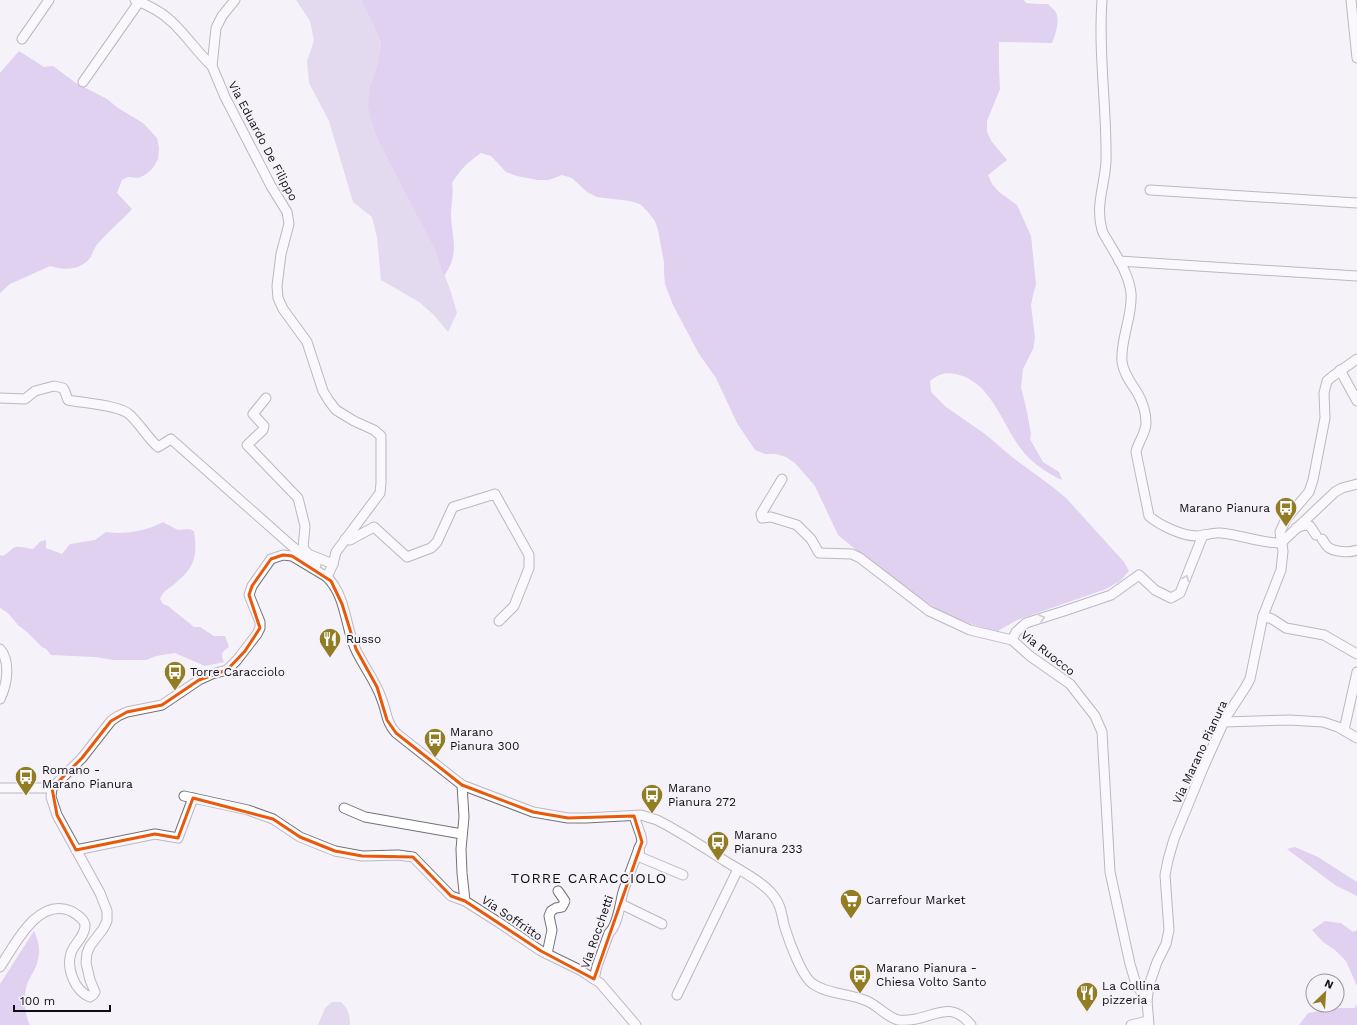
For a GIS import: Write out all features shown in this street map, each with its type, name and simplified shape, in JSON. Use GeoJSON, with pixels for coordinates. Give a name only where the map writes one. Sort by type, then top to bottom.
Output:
{"type":"FeatureCollection","features":[{"type":"Feature","properties":{"kind":"street"},"geometry":{"type":"LineString","coordinates":[[22,39],[49,0]]}},
{"type":"Feature","properties":{"kind":"street","name":"Via Eduardo De Filippo"},"geometry":{"type":"LineString","coordinates":[[236,0],[222,16],[216,28],[212,66],[225,97],[271,186],[287,212],[289,224],[281,254],[277,286],[278,298],[307,342],[323,391],[328,401],[336,410],[354,421],[374,430],[380,436],[382,444],[382,483],[380,493],[336,552],[333,564],[325,576]]}},
{"type":"Feature","properties":{"kind":"street"},"geometry":{"type":"LineString","coordinates":[[1102,0],[1101,64],[1105,95],[1106,162],[1099,205],[1102,230],[1125,272],[1131,292],[1130,310],[1122,354],[1122,363],[1124,371],[1138,394],[1144,408],[1146,425],[1136,452],[1149,516],[1162,525],[1189,536],[1219,532],[1262,542],[1282,543],[1294,529],[1334,492],[1357,484]]}},
{"type":"Feature","properties":{"kind":"street"},"geometry":{"type":"LineString","coordinates":[[1351,0],[1355,12],[1357,58]]}},
{"type":"Feature","properties":{"kind":"street"},"geometry":{"type":"LineString","coordinates":[[83,82],[137,1],[162,14],[173,23],[202,57],[212,66]]}},
{"type":"Feature","properties":{"kind":"street"},"geometry":{"type":"LineString","coordinates":[[1150,190],[1357,203]]}},
{"type":"Feature","properties":{"kind":"street"},"geometry":{"type":"LineString","coordinates":[[1119,261],[1357,276]]}},
{"type":"Feature","properties":{"kind":"street","name":"Via Marano Pianura"},"geometry":{"type":"LineString","coordinates":[[1131,1025],[1149,1023],[1147,1001],[1149,985],[1157,962],[1166,944],[1169,930],[1165,875],[1168,860],[1174,839],[1224,722],[1246,688],[1250,679],[1263,616],[1281,570],[1282,543],[1280,532],[1286,519],[1308,492],[1314,480],[1325,418],[1324,393],[1327,381],[1357,359]]}},
{"type":"Feature","properties":{"kind":"street"},"geometry":{"type":"LineString","coordinates":[[1340,370],[1357,401]]}},
{"type":"Feature","properties":{"kind":"street"},"geometry":{"type":"LineString","coordinates":[[0,398],[25,399],[35,391],[57,386],[66,391],[68,400],[124,411],[133,418],[158,447],[169,439],[172,439],[293,547],[319,568],[334,586],[342,604],[356,649],[377,687],[387,720],[391,728],[462,785],[533,812],[568,818],[646,816],[657,820],[754,879],[772,894],[777,901],[785,929],[800,967],[811,983],[821,989],[852,995],[868,1002],[898,1020],[908,1021],[950,1011],[958,1013],[971,1025]]}},
{"type":"Feature","properties":{"kind":"street"},"geometry":{"type":"LineString","coordinates":[[266,398],[253,414],[264,426],[263,430],[247,445],[298,498],[305,526],[303,548],[308,554],[333,564]]}},
{"type":"Feature","properties":{"kind":"street","name":"Via Ruocco"},"geometry":{"type":"LineString","coordinates":[[782,479],[761,514],[762,518],[771,517],[797,525],[811,539],[819,553],[852,554],[860,558],[929,611],[970,630],[1012,640],[1030,656],[1070,684],[1095,716],[1102,732],[1110,872],[1130,964],[1136,984],[1147,1001]]}},
{"type":"Feature","properties":{"kind":"street"},"geometry":{"type":"LineString","coordinates":[[345,539],[350,540],[374,527],[408,557],[431,548],[436,542],[452,507],[495,494],[529,555],[529,568],[514,606],[499,621]]}},
{"type":"Feature","properties":{"kind":"street"},"geometry":{"type":"LineString","coordinates":[[1294,529],[1304,525],[1310,526],[1331,549],[1349,552],[1357,550]]}},
{"type":"Feature","properties":{"kind":"street"},"geometry":{"type":"LineString","coordinates":[[1012,640],[1016,632],[1026,623],[1064,612],[1111,595],[1139,575],[1155,590],[1171,598],[1180,593],[1203,535]]}},
{"type":"Feature","properties":{"kind":"street"},"geometry":{"type":"LineString","coordinates":[[0,967],[30,923],[42,913],[51,910],[68,910],[76,914],[83,921],[85,926],[83,933],[71,954],[70,966],[74,981],[83,994],[90,997],[93,996],[95,992],[90,980],[86,963],[87,953],[90,946],[104,929],[107,921],[107,911],[100,893],[57,815],[51,797],[52,788],[82,758],[114,718],[128,712],[162,705],[199,680],[212,674],[227,670],[237,660],[260,628],[260,622],[250,595],[252,586],[271,559],[284,555],[292,556],[325,576]]}},
{"type":"Feature","properties":{"kind":"street"},"geometry":{"type":"LineString","coordinates":[[1263,616],[1272,619],[1286,628],[1324,635],[1357,654]]}},
{"type":"Feature","properties":{"kind":"street"},"geometry":{"type":"LineString","coordinates":[[0,650],[6,663],[6,682],[5,689],[0,699]]}},
{"type":"Feature","properties":{"kind":"street"},"geometry":{"type":"LineString","coordinates":[[1344,730],[1357,672]]}},
{"type":"Feature","properties":{"kind":"street"},"geometry":{"type":"LineString","coordinates":[[1224,722],[1306,720],[1323,722],[1344,730],[1357,738]]}},
{"type":"Feature","properties":{"kind":"street","name":"Via Soffritto"},"geometry":{"type":"LineString","coordinates":[[462,785],[464,816],[462,834],[462,873],[465,901],[547,954],[580,970],[600,983],[636,1025]]}},
{"type":"Feature","properties":{"kind":"street"},"geometry":{"type":"LineString","coordinates":[[0,788],[52,788]]}},
{"type":"Feature","properties":{"kind":"street"},"geometry":{"type":"LineString","coordinates":[[76,850],[156,834],[178,838],[189,797],[248,810],[273,819],[300,838],[335,851],[362,856],[398,855],[413,857],[451,896],[465,901]]}},
{"type":"Feature","properties":{"kind":"street"},"geometry":{"type":"LineString","coordinates":[[344,808],[364,817],[462,834]]}},
{"type":"Feature","properties":{"kind":"street","name":"Via Rocchetti"},"geometry":{"type":"LineString","coordinates":[[594,979],[597,966],[609,933],[611,932],[642,842],[634,816]]}},
{"type":"Feature","properties":{"kind":"street"},"geometry":{"type":"LineString","coordinates":[[640,848],[640,857],[683,875]]}},
{"type":"Feature","properties":{"kind":"street"},"geometry":{"type":"LineString","coordinates":[[677,995],[738,869]]}},
{"type":"Feature","properties":{"kind":"street"},"geometry":{"type":"LineString","coordinates":[[547,954],[552,930],[549,916],[556,908],[562,907],[565,901],[558,891]]}},
{"type":"Feature","properties":{"kind":"street"},"geometry":{"type":"LineString","coordinates":[[621,904],[662,924]]}},
{"type":"Feature","properties":{"kind":"highlighted area"},"geometry":{"type":"Polygon","coordinates":[[[283,555],[292,556],[331,581],[342,604],[356,649],[377,687],[387,720],[396,733],[462,785],[533,812],[568,818],[634,816],[642,842],[594,979],[541,951],[465,901],[451,896],[413,857],[362,856],[335,851],[300,837],[273,819],[193,798],[178,838],[155,834],[76,850],[57,815],[52,788],[82,758],[111,721],[127,712],[162,705],[199,680],[227,670],[245,651],[260,628],[249,595],[252,586],[271,559],[283,555]]]}},
{"type":"Feature","properties":{"kind":"shaded area"},"geometry":{"type":"Polygon","coordinates":[[[296,0],[361,0],[373,24],[381,44],[377,66],[370,86],[383,151],[435,250],[451,292],[457,313],[448,332],[434,315],[419,302],[381,280],[377,237],[372,217],[353,202],[329,121],[309,83],[307,61],[314,41],[310,21],[296,0]]]}},
{"type":"Feature","properties":{"kind":"shaded area"},"geometry":{"type":"Polygon","coordinates":[[[361,0],[1024,0],[1026,3],[1048,4],[1057,15],[1057,27],[1052,43],[999,42],[1000,89],[987,121],[987,132],[992,142],[1007,160],[988,175],[992,184],[999,192],[1017,205],[1031,236],[1036,284],[1031,305],[1035,338],[1033,349],[1023,369],[1021,387],[1031,434],[1030,439],[1043,462],[1059,472],[1062,480],[1038,466],[1028,457],[1013,436],[994,403],[978,385],[968,378],[948,373],[939,375],[930,381],[931,392],[946,407],[985,434],[1012,457],[1067,499],[1124,562],[1129,571],[1120,581],[1106,589],[1017,620],[998,631],[974,625],[944,614],[891,578],[838,535],[815,486],[795,463],[786,457],[776,454],[765,454],[755,450],[737,423],[716,378],[699,354],[673,305],[665,284],[664,262],[658,230],[655,221],[640,204],[630,201],[597,197],[587,192],[572,178],[562,175],[549,180],[538,180],[517,176],[506,172],[491,156],[481,153],[465,166],[452,183],[453,191],[451,215],[454,253],[449,268],[444,276],[435,250],[383,151],[374,129],[368,107],[370,86],[377,66],[381,44],[361,0]]]}},
{"type":"Feature","properties":{"kind":"shaded area"},"geometry":{"type":"Polygon","coordinates":[[[19,51],[44,67],[53,66],[76,83],[107,99],[118,108],[143,123],[157,138],[159,148],[158,159],[153,168],[145,175],[138,178],[128,177],[122,180],[117,193],[132,209],[99,242],[86,262],[76,267],[66,269],[50,266],[10,284],[0,293],[0,73],[19,51]]]}},
{"type":"Feature","properties":{"kind":"shaded area"},"geometry":{"type":"Polygon","coordinates":[[[163,522],[178,530],[189,529],[194,531],[195,556],[190,568],[179,580],[164,592],[160,599],[163,604],[168,606],[194,627],[200,627],[214,636],[225,636],[229,647],[222,653],[224,662],[205,666],[175,653],[156,656],[146,660],[114,660],[95,657],[51,655],[18,625],[8,613],[0,608],[0,555],[4,555],[16,547],[33,549],[41,541],[46,540],[46,548],[62,554],[70,544],[95,540],[106,532],[135,532],[150,528],[163,522]]]}},
{"type":"Feature","properties":{"kind":"shaded area"},"geometry":{"type":"Polygon","coordinates":[[[1295,847],[1318,857],[1357,882],[1357,896],[1335,885],[1287,849],[1295,847]]]}},
{"type":"Feature","properties":{"kind":"shaded area"},"geometry":{"type":"Polygon","coordinates":[[[1325,921],[1341,923],[1353,932],[1357,930],[1357,986],[1346,961],[1335,950],[1323,942],[1312,930],[1325,921]]]}},
{"type":"Feature","properties":{"kind":"shaded area"},"geometry":{"type":"Polygon","coordinates":[[[34,931],[39,945],[39,955],[25,992],[25,1010],[30,1025],[0,1025],[0,984],[34,931]]]}},
{"type":"Feature","properties":{"kind":"shaded area"},"geometry":{"type":"Polygon","coordinates":[[[332,1002],[341,1002],[345,1007],[349,1015],[350,1025],[318,1025],[325,1008],[332,1002]]]}},
{"type":"Feature","properties":{"kind":"shaded area"},"geometry":{"type":"Polygon","coordinates":[[[1357,1004],[1357,1025],[1299,1025],[1308,1013],[1345,1013],[1345,1008],[1355,1008],[1357,1004]]]}},
{"type":"Feature","properties":{"kind":"place","name":"Marano Pianura"},"geometry":{"type":"Point","coordinates":[1286,528]}},
{"type":"Feature","properties":{"kind":"place","name":"Russo"},"geometry":{"type":"Point","coordinates":[330,658]}},
{"type":"Feature","properties":{"kind":"place","name":"Torre Caracciolo"},"geometry":{"type":"Point","coordinates":[175,692]}},
{"type":"Feature","properties":{"kind":"place","name":"Marano Pianura 300"},"geometry":{"type":"Point","coordinates":[435,758]}},
{"type":"Feature","properties":{"kind":"place","name":"Romano - Marano Pianura"},"geometry":{"type":"Point","coordinates":[26,796]}},
{"type":"Feature","properties":{"kind":"place","name":"Marano Pianura 272"},"geometry":{"type":"Point","coordinates":[652,814]}},
{"type":"Feature","properties":{"kind":"place","name":"Marano Pianura 233"},"geometry":{"type":"Point","coordinates":[718,862]}},
{"type":"Feature","properties":{"kind":"place","name":"Carrefour Market"},"geometry":{"type":"Point","coordinates":[851,920]}},
{"type":"Feature","properties":{"kind":"place","name":"Marano Pianura - Chiesa Volto Santo"},"geometry":{"type":"Point","coordinates":[860,994]}},
{"type":"Feature","properties":{"kind":"place","name":"La Collina pizzeria"},"geometry":{"type":"Point","coordinates":[1087,1012]}},
{"type":"Feature","properties":{"kind":"district","name":"TORRE CARACCIOLO"},"geometry":{"type":"Point","coordinates":[589,878]}}]}
